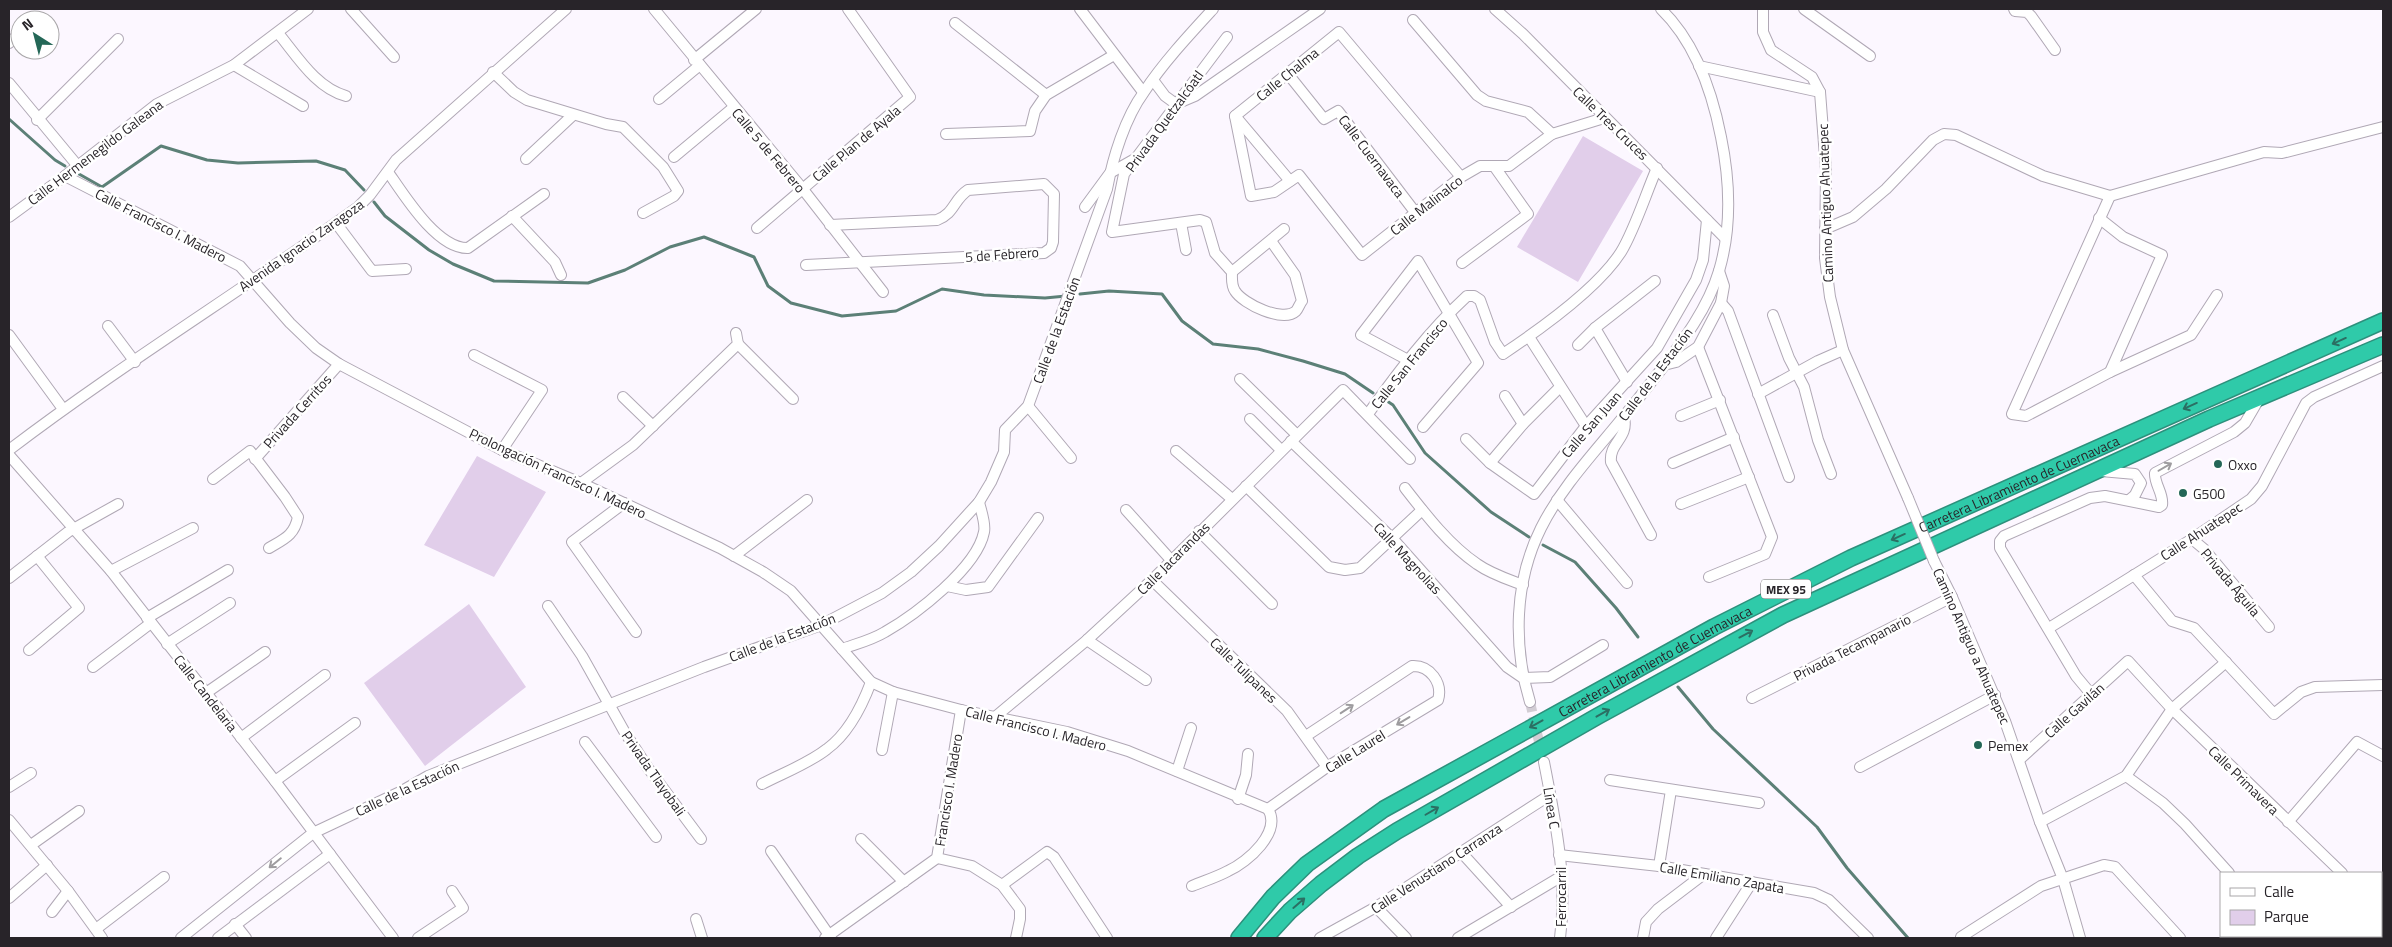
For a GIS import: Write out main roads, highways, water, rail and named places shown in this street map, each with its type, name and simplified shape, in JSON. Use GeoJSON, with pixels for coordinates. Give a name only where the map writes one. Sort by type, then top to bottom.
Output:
{"type":"FeatureCollection","features":[{"type":"Feature","properties":{"kind":"highway","name":"Carretera Libramiento de Cuernavaca"},"geometry":{"type":"LineString","coordinates":[[1239,938],[1273,897],[1307,864],[1384,809],[1714,627],[1851,558],[2383,321]]}},
{"type":"Feature","properties":{"kind":"highway","name":"Carretera Libramiento de Cuernavaca"},"geometry":{"type":"LineString","coordinates":[[1265,938],[1309,895],[1358,856],[1397,831],[1598,716],[1783,614],[2209,419],[2383,345]]}},
{"type":"Feature","properties":{"kind":"waterway"},"geometry":{"type":"LineString","coordinates":[[9,119],[55,160],[65,166]]}},
{"type":"Feature","properties":{"kind":"waterway"},"geometry":{"type":"LineString","coordinates":[[79,174],[102,187],[161,146],[207,160],[238,163],[316,161],[345,170],[364,190]]}},
{"type":"Feature","properties":{"kind":"waterway"},"geometry":{"type":"LineString","coordinates":[[374,202],[385,216],[429,250],[453,264],[494,281],[588,283],[625,270],[670,247],[704,237],[754,257],[768,286],[791,303],[842,316],[896,311],[942,289],[984,295],[1045,298],[1066,296]]}},
{"type":"Feature","properties":{"kind":"waterway"},"geometry":{"type":"LineString","coordinates":[[1080,294],[1109,291],[1162,294],[1182,321],[1213,344],[1258,349],[1303,361],[1345,374],[1373,393]]}},
{"type":"Feature","properties":{"kind":"waterway"},"geometry":{"type":"LineString","coordinates":[[1387,401],[1393,405],[1425,453],[1491,512],[1529,537]]}},
{"type":"Feature","properties":{"kind":"waterway"},"geometry":{"type":"LineString","coordinates":[[1543,545],[1575,562],[1616,608],[1638,637]]}},
{"type":"Feature","properties":{"kind":"waterway"},"geometry":{"type":"LineString","coordinates":[[1678,687],[1713,729],[1817,827],[1847,868],[1908,938]]}},
{"type":"Feature","properties":{"kind":"tunnel"},"geometry":{"type":"LineString","coordinates":[[1530,702],[1542,755]]}},
{"type":"Feature","properties":{"kind":"place","name":"Oxxo"},"geometry":{"type":"Point","coordinates":[2218,464]}},
{"type":"Feature","properties":{"kind":"place","name":"G500"},"geometry":{"type":"Point","coordinates":[2183,493]}},
{"type":"Feature","properties":{"kind":"place","name":"Pemex"},"geometry":{"type":"Point","coordinates":[1978,745]}}]}
